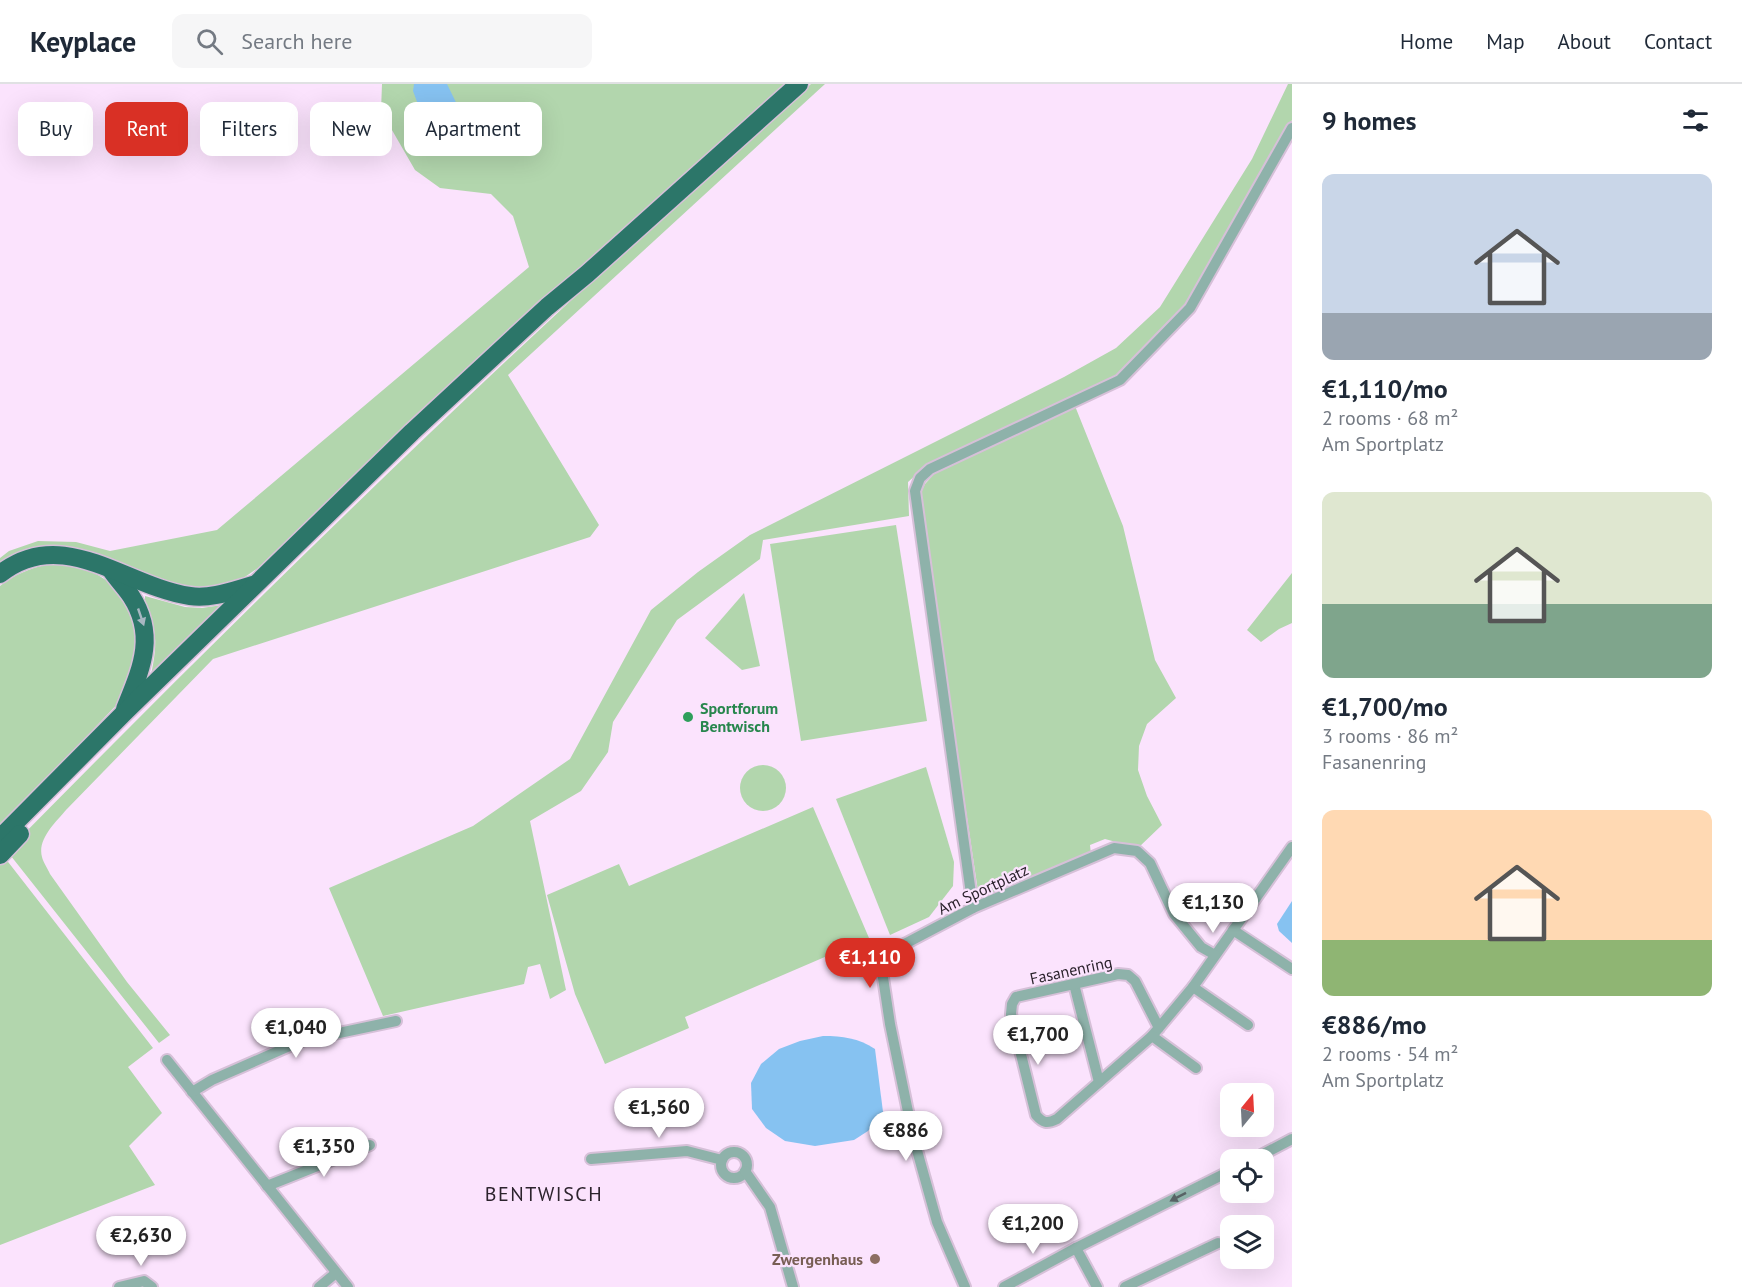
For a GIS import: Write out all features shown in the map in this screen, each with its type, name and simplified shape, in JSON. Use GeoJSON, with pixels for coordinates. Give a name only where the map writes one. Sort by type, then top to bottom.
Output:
{"type":"FeatureCollection","features":[{"type":"Feature","properties":{"kind":"highway"},"geometry":{"type":"LineString","coordinates":[[0,838],[124,713],[412,432],[547,307],[799,84]]}},
{"type":"Feature","properties":{"kind":"highway"},"geometry":{"type":"LineString","coordinates":[[0,855],[266,585],[552,311],[587,274]]}},
{"type":"Feature","properties":{"kind":"highway"},"geometry":{"type":"LineString","coordinates":[[0,574],[20,562],[55,555],[73,556],[110,568],[166,592],[193,597],[214,596],[254,585]]}},
{"type":"Feature","properties":{"kind":"highway"},"geometry":{"type":"LineString","coordinates":[[110,568],[130,594],[141,615],[144,628],[142,663],[124,713]]}},
{"type":"Feature","properties":{"kind":"street"},"geometry":{"type":"LineString","coordinates":[[973,908],[915,491],[921,478],[930,469],[1120,380],[1190,308],[1292,128]]}},
{"type":"Feature","properties":{"kind":"street","name":"Fasanenring"},"geometry":{"type":"LineString","coordinates":[[1196,1068],[1156,1032],[1135,981],[1128,975],[1118,974],[1016,997],[1012,1004],[1011,1014],[1036,1115],[1042,1122],[1049,1123],[1057,1119],[1156,1032],[1193,987],[1292,847]]}},
{"type":"Feature","properties":{"kind":"street","name":"Am Sportplatz"},"geometry":{"type":"LineString","coordinates":[[964,1287],[937,1222],[913,1136],[890,1024],[882,971],[886,956],[973,908],[1114,848],[1137,851],[1150,863],[1174,914],[1201,947],[1215,955]]}},
{"type":"Feature","properties":{"kind":"street"},"geometry":{"type":"LineString","coordinates":[[1233,930],[1292,969]]}},
{"type":"Feature","properties":{"kind":"street"},"geometry":{"type":"LineString","coordinates":[[1074,984],[1099,1082]]}},
{"type":"Feature","properties":{"kind":"street"},"geometry":{"type":"LineString","coordinates":[[1193,987],[1248,1025]]}},
{"type":"Feature","properties":{"kind":"street"},"geometry":{"type":"LineString","coordinates":[[192,1092],[212,1080],[301,1041],[396,1021]]}},
{"type":"Feature","properties":{"kind":"street"},"geometry":{"type":"LineString","coordinates":[[167,1060],[348,1287]]}},
{"type":"Feature","properties":{"kind":"street"},"geometry":{"type":"LineString","coordinates":[[1273,1149],[1292,1139]]}},
{"type":"Feature","properties":{"kind":"street"},"geometry":{"type":"LineString","coordinates":[[267,1185],[370,1145]]}},
{"type":"Feature","properties":{"kind":"street"},"geometry":{"type":"LineString","coordinates":[[591,1159],[687,1151],[722,1160]]}},
{"type":"Feature","properties":{"kind":"street"},"geometry":{"type":"LineString","coordinates":[[722,1160],[729,1153],[739,1153],[746,1161],[745,1171],[770,1207],[793,1287]]}},
{"type":"Feature","properties":{"kind":"street"},"geometry":{"type":"LineString","coordinates":[[722,1160],[723,1171],[731,1177],[741,1175],[745,1171]]}},
{"type":"Feature","properties":{"kind":"street"},"geometry":{"type":"LineString","coordinates":[[1004,1287],[1220,1176]]}},
{"type":"Feature","properties":{"kind":"street"},"geometry":{"type":"LineString","coordinates":[[1125,1287],[1218,1243]]}},
{"type":"Feature","properties":{"kind":"street"},"geometry":{"type":"LineString","coordinates":[[1076,1248],[1097,1287]]}},
{"type":"Feature","properties":{"kind":"street"},"geometry":{"type":"LineString","coordinates":[[319,1287],[336,1273]]}},
{"type":"Feature","properties":{"kind":"street"},"geometry":{"type":"LineString","coordinates":[[119,1287],[144,1281],[152,1287]]}},
{"type":"Feature","properties":{"kind":"green space"},"geometry":{"type":"Polygon","coordinates":[[[382,84],[791,84],[460,381],[430,402],[258,568],[239,581],[222,588],[181,590],[105,557],[84,550],[59,547],[0,565],[0,558],[9,551],[38,541],[76,542],[110,551],[217,530],[529,267],[513,216],[491,194],[440,188],[415,170],[407,156],[542,156],[542,102],[404,102],[404,151],[392,130],[392,102],[381,102],[382,84]]]}},
{"type":"Feature","properties":{"kind":"green space"},"geometry":{"type":"Polygon","coordinates":[[[811,84],[825,84],[508,375],[599,525],[590,537],[213,659],[48,831],[41,850],[50,874],[127,982],[170,1035],[159,1043],[7,851],[203,654],[402,460],[604,270],[811,84]]]}},
{"type":"Feature","properties":{"kind":"green space"},"geometry":{"type":"Polygon","coordinates":[[[1288,84],[1292,84],[1292,120],[1185,307],[1119,375],[929,463],[908,482],[909,516],[763,540],[760,559],[677,620],[613,722],[608,752],[581,791],[530,821],[566,990],[550,999],[540,964],[528,967],[524,984],[383,1016],[329,888],[473,826],[570,759],[651,610],[698,572],[750,535],[1064,377],[1116,348],[1160,307],[1252,159],[1288,84]]]}},
{"type":"Feature","properties":{"kind":"green space"},"geometry":{"type":"Polygon","coordinates":[[[1075,406],[1123,526],[1155,660],[1176,698],[1147,724],[1139,746],[1138,770],[1147,796],[1162,825],[1138,848],[1105,839],[1090,845],[1091,854],[992,895],[983,896],[978,891],[919,496],[925,484],[934,474],[977,451],[1075,406]]]}},
{"type":"Feature","properties":{"kind":"green space"},"geometry":{"type":"Polygon","coordinates":[[[896,525],[927,721],[801,741],[770,544],[896,525]]]}},
{"type":"Feature","properties":{"kind":"green space"},"geometry":{"type":"Polygon","coordinates":[[[48,564],[68,564],[90,570],[109,582],[125,598],[135,618],[139,641],[123,698],[0,828],[0,586],[22,572],[48,564]]]}},
{"type":"Feature","properties":{"kind":"green space"},"geometry":{"type":"Polygon","coordinates":[[[1292,573],[1292,623],[1261,642],[1247,630],[1292,573]]]}},
{"type":"Feature","properties":{"kind":"green space"},"geometry":{"type":"Polygon","coordinates":[[[744,593],[760,666],[742,670],[705,638],[744,593]]]}},
{"type":"Feature","properties":{"kind":"green space"},"geometry":{"type":"Polygon","coordinates":[[[145,596],[185,607],[202,608],[222,605],[151,675],[155,636],[145,596]]]}},
{"type":"Feature","properties":{"kind":"green space"},"geometry":{"type":"Polygon","coordinates":[[[763,765],[772,766],[780,771],[785,779],[785,797],[780,805],[772,810],[763,811],[754,810],[746,805],[741,797],[740,788],[741,779],[746,771],[754,766],[763,765]]]}},
{"type":"Feature","properties":{"kind":"green space"},"geometry":{"type":"Polygon","coordinates":[[[926,767],[954,862],[953,886],[929,917],[890,935],[836,799],[926,767]]]}},
{"type":"Feature","properties":{"kind":"green space"},"geometry":{"type":"Polygon","coordinates":[[[813,807],[869,938],[685,1017],[689,1028],[605,1064],[575,994],[547,895],[619,864],[629,886],[813,807]]]}},
{"type":"Feature","properties":{"kind":"green space"},"geometry":{"type":"Polygon","coordinates":[[[5,858],[153,1048],[128,1067],[162,1113],[129,1146],[155,1185],[0,1245],[0,863],[5,858]]]}},
{"type":"Feature","properties":{"kind":"water"},"geometry":{"type":"Polygon","coordinates":[[[414,84],[447,84],[456,102],[417,102],[413,91],[414,84]]]}},
{"type":"Feature","properties":{"kind":"water"},"geometry":{"type":"Polygon","coordinates":[[[1203,887],[1210,890],[1213,897],[1210,904],[1203,907],[1196,904],[1193,897],[1196,890],[1203,887]]]}},
{"type":"Feature","properties":{"kind":"water"},"geometry":{"type":"Polygon","coordinates":[[[1292,901],[1292,943],[1279,931],[1277,924],[1292,901]]]}},
{"type":"Feature","properties":{"kind":"water"},"geometry":{"type":"Polygon","coordinates":[[[823,1036],[850,1038],[875,1049],[883,1112],[868,1131],[854,1140],[815,1146],[785,1141],[766,1128],[752,1109],[751,1083],[761,1064],[779,1049],[823,1036]]]}},
{"type":"Feature","properties":{"kind":"place","name":"Sportforum Bentwisch"},"geometry":{"type":"Point","coordinates":[688,717]}},
{"type":"Feature","properties":{"kind":"place","name":"Zwergenhaus"},"geometry":{"type":"Point","coordinates":[875,1259]}},
{"type":"Feature","properties":{"kind":"district","name":"BENTWISCH"},"geometry":{"type":"Point","coordinates":[544,1194]}}]}
